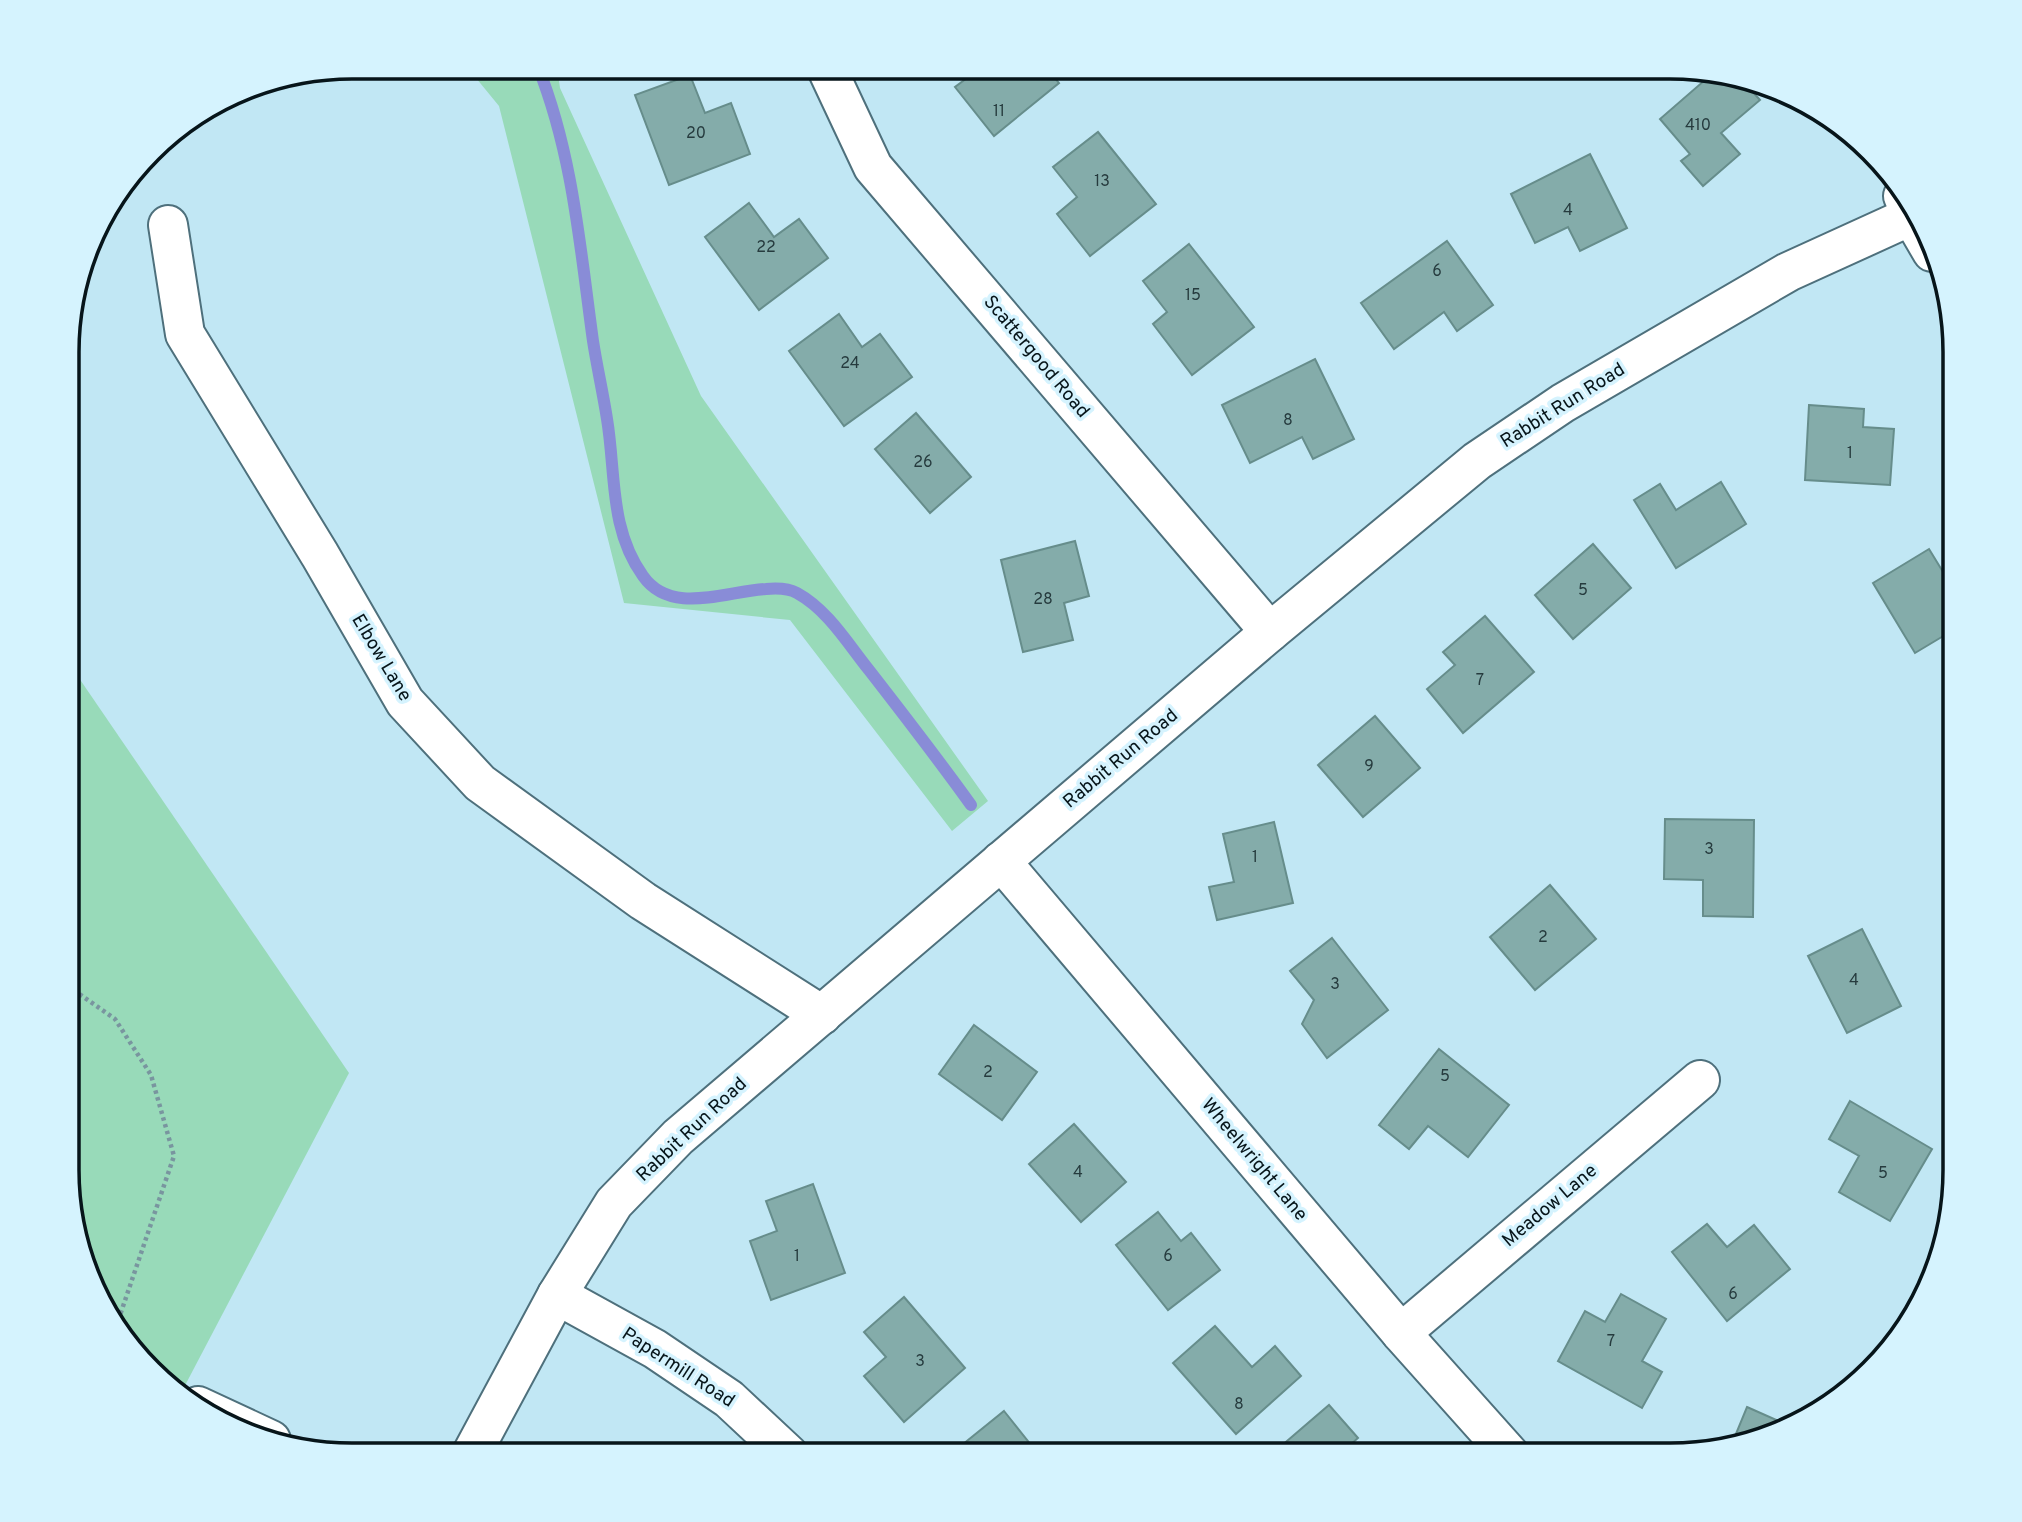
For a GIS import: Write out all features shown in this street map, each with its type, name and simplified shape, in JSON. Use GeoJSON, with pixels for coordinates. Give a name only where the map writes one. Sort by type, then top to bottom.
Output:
{"type":"FeatureCollection","features":[{"type":"Feature","properties":{"kind":"street","name":"Scattergood Road"},"geometry":{"type":"LineString","coordinates":[[832,79],[873,167],[1270,632]]}},
{"type":"Feature","properties":{"kind":"street","name":"Rabbit Run Road"},"geometry":{"type":"LineString","coordinates":[[477,1443],[557,1296],[614,1203],[678,1137],[1270,632],[1476,461],[1563,403],[1903,208]]}},
{"type":"Feature","properties":{"kind":"street","name":"Elbow Lane"},"geometry":{"type":"LineString","coordinates":[[168,225],[185,334],[320,555],[405,702],[480,783],[643,901],[822,1015]]}},
{"type":"Feature","properties":{"kind":"street","name":"Wheelwright Lane"},"geometry":{"type":"LineString","coordinates":[[1001,861],[1401,1333],[1499,1443]]}},
{"type":"Feature","properties":{"kind":"street","name":"Meadow Lane"},"geometry":{"type":"LineString","coordinates":[[1401,1333],[1700,1080]]}},
{"type":"Feature","properties":{"kind":"street","name":"Papermill Road"},"geometry":{"type":"LineString","coordinates":[[557,1296],[655,1349],[729,1399],[776,1443]]}},
{"type":"Feature","properties":{"kind":"path"},"geometry":{"type":"LineString","coordinates":[[79,994],[115,1019],[151,1075],[174,1156],[120,1315]]}},
{"type":"Feature","properties":{"kind":"green space"},"geometry":{"type":"Polygon","coordinates":[[[477,79],[559,79],[560,88],[701,396],[988,801],[952,831],[790,620],[624,603],[499,106],[477,79]]]}},
{"type":"Feature","properties":{"kind":"green space"},"geometry":{"type":"Polygon","coordinates":[[[79,678],[349,1073],[185,1386],[146,1350],[115,1307],[93,1258],[81,1206],[79,678]]]}},
{"type":"Feature","properties":{"kind":"building"},"geometry":{"type":"Polygon","coordinates":[[[679,79],[692,79],[705,113],[731,103],[750,154],[669,185],[635,95],[679,79]]]}},
{"type":"Feature","properties":{"kind":"building"},"geometry":{"type":"Polygon","coordinates":[[[966,79],[1056,79],[1059,83],[994,136],[955,87],[966,79]]]}},
{"type":"Feature","properties":{"kind":"building"},"geometry":{"type":"Polygon","coordinates":[[[1704,81],[1752,91],[1760,100],[1721,133],[1740,154],[1703,186],[1681,161],[1690,154],[1660,119],[1704,81]]]}},
{"type":"Feature","properties":{"kind":"building"},"geometry":{"type":"Polygon","coordinates":[[[1098,132],[1156,204],[1090,256],[1057,214],[1077,197],[1053,167],[1098,132]]]}},
{"type":"Feature","properties":{"kind":"building"},"geometry":{"type":"Polygon","coordinates":[[[1590,154],[1627,228],[1580,251],[1568,227],[1535,243],[1511,194],[1590,154]]]}},
{"type":"Feature","properties":{"kind":"building"},"geometry":{"type":"Polygon","coordinates":[[[749,203],[774,237],[799,219],[828,258],[759,310],[705,237],[749,203]]]}},
{"type":"Feature","properties":{"kind":"building"},"geometry":{"type":"Polygon","coordinates":[[[1447,241],[1493,305],[1457,331],[1444,312],[1394,349],[1361,303],[1447,241]]]}},
{"type":"Feature","properties":{"kind":"building"},"geometry":{"type":"Polygon","coordinates":[[[1189,244],[1254,327],[1192,375],[1153,324],[1167,312],[1143,281],[1189,244]]]}},
{"type":"Feature","properties":{"kind":"building"},"geometry":{"type":"Polygon","coordinates":[[[839,314],[862,347],[880,334],[912,377],[844,426],[789,351],[839,314]]]}},
{"type":"Feature","properties":{"kind":"building"},"geometry":{"type":"Polygon","coordinates":[[[1315,359],[1354,439],[1313,459],[1302,437],[1250,463],[1222,405],[1315,359]]]}},
{"type":"Feature","properties":{"kind":"building"},"geometry":{"type":"Polygon","coordinates":[[[1809,405],[1864,409],[1863,427],[1894,429],[1890,485],[1805,480],[1809,405]]]}},
{"type":"Feature","properties":{"kind":"building"},"geometry":{"type":"Polygon","coordinates":[[[916,413],[971,477],[930,513],[875,449],[916,413]]]}},
{"type":"Feature","properties":{"kind":"building"},"geometry":{"type":"Polygon","coordinates":[[[1721,482],[1746,524],[1676,568],[1634,500],[1660,484],[1676,510],[1721,482]]]}},
{"type":"Feature","properties":{"kind":"building"},"geometry":{"type":"Polygon","coordinates":[[[1075,541],[1089,596],[1064,603],[1073,640],[1023,652],[1001,560],[1075,541]]]}},
{"type":"Feature","properties":{"kind":"building"},"geometry":{"type":"Polygon","coordinates":[[[1593,544],[1631,588],[1573,639],[1535,595],[1593,544]]]}},
{"type":"Feature","properties":{"kind":"building"},"geometry":{"type":"Polygon","coordinates":[[[1929,549],[1943,572],[1943,636],[1915,653],[1873,583],[1929,549]]]}},
{"type":"Feature","properties":{"kind":"building"},"geometry":{"type":"Polygon","coordinates":[[[1485,616],[1534,672],[1463,733],[1427,689],[1455,665],[1443,652],[1485,616]]]}},
{"type":"Feature","properties":{"kind":"building"},"geometry":{"type":"Polygon","coordinates":[[[1375,716],[1420,768],[1363,817],[1318,765],[1375,716]]]}},
{"type":"Feature","properties":{"kind":"building"},"geometry":{"type":"Polygon","coordinates":[[[1665,819],[1754,820],[1753,917],[1703,916],[1703,880],[1664,879],[1665,819]]]}},
{"type":"Feature","properties":{"kind":"building"},"geometry":{"type":"Polygon","coordinates":[[[1274,822],[1293,903],[1217,920],[1209,887],[1234,882],[1223,834],[1274,822]]]}},
{"type":"Feature","properties":{"kind":"building"},"geometry":{"type":"Polygon","coordinates":[[[1550,885],[1596,939],[1535,990],[1490,937],[1550,885]]]}},
{"type":"Feature","properties":{"kind":"building"},"geometry":{"type":"Polygon","coordinates":[[[1862,929],[1901,1006],[1847,1033],[1808,956],[1862,929]]]}},
{"type":"Feature","properties":{"kind":"building"},"geometry":{"type":"Polygon","coordinates":[[[1332,938],[1388,1010],[1327,1058],[1302,1024],[1314,1000],[1290,971],[1332,938]]]}},
{"type":"Feature","properties":{"kind":"building"},"geometry":{"type":"Polygon","coordinates":[[[974,1025],[1037,1072],[1002,1120],[939,1074],[974,1025]]]}},
{"type":"Feature","properties":{"kind":"building"},"geometry":{"type":"Polygon","coordinates":[[[1439,1049],[1509,1105],[1468,1157],[1428,1126],[1409,1149],[1379,1125],[1439,1049]]]}},
{"type":"Feature","properties":{"kind":"building"},"geometry":{"type":"Polygon","coordinates":[[[1850,1101],[1932,1149],[1890,1221],[1839,1192],[1859,1156],[1829,1139],[1850,1101]]]}},
{"type":"Feature","properties":{"kind":"building"},"geometry":{"type":"Polygon","coordinates":[[[1074,1124],[1126,1182],[1081,1222],[1029,1164],[1074,1124]]]}},
{"type":"Feature","properties":{"kind":"building"},"geometry":{"type":"Polygon","coordinates":[[[813,1184],[845,1273],[771,1300],[750,1241],[777,1231],[766,1201],[813,1184]]]}},
{"type":"Feature","properties":{"kind":"building"},"geometry":{"type":"Polygon","coordinates":[[[1158,1212],[1181,1241],[1191,1233],[1220,1270],[1168,1310],[1116,1245],[1158,1212]]]}},
{"type":"Feature","properties":{"kind":"building"},"geometry":{"type":"Polygon","coordinates":[[[1707,1224],[1727,1247],[1754,1225],[1790,1269],[1727,1321],[1672,1252],[1707,1224]]]}},
{"type":"Feature","properties":{"kind":"building"},"geometry":{"type":"Polygon","coordinates":[[[1621,1294],[1666,1319],[1642,1361],[1662,1372],[1642,1408],[1558,1361],[1585,1311],[1605,1322],[1621,1294]]]}},
{"type":"Feature","properties":{"kind":"building"},"geometry":{"type":"Polygon","coordinates":[[[904,1297],[965,1368],[904,1422],[864,1376],[886,1357],[864,1332],[904,1297]]]}},
{"type":"Feature","properties":{"kind":"building"},"geometry":{"type":"Polygon","coordinates":[[[1215,1326],[1252,1367],[1275,1346],[1301,1376],[1236,1434],[1173,1363],[1215,1326]]]}},
{"type":"Feature","properties":{"kind":"building"},"geometry":{"type":"Polygon","coordinates":[[[1329,1405],[1358,1438],[1352,1443],[1285,1443],[1329,1405]]]}},
{"type":"Feature","properties":{"kind":"building"},"geometry":{"type":"Polygon","coordinates":[[[1747,1407],[1778,1421],[1758,1429],[1735,1435],[1747,1407]]]}},
{"type":"Feature","properties":{"kind":"building"},"geometry":{"type":"Polygon","coordinates":[[[1004,1411],[1029,1443],[964,1443],[1004,1411]]]}},
{"type":"Feature","properties":{"kind":"waterway"},"geometry":{"type":"LineString","coordinates":[[542,79],[560,134],[574,202],[610,439],[619,520],[632,558],[643,576],[655,588],[668,595],[700,598],[786,589],[808,600],[828,618],[845,639],[971,805]]}}]}
